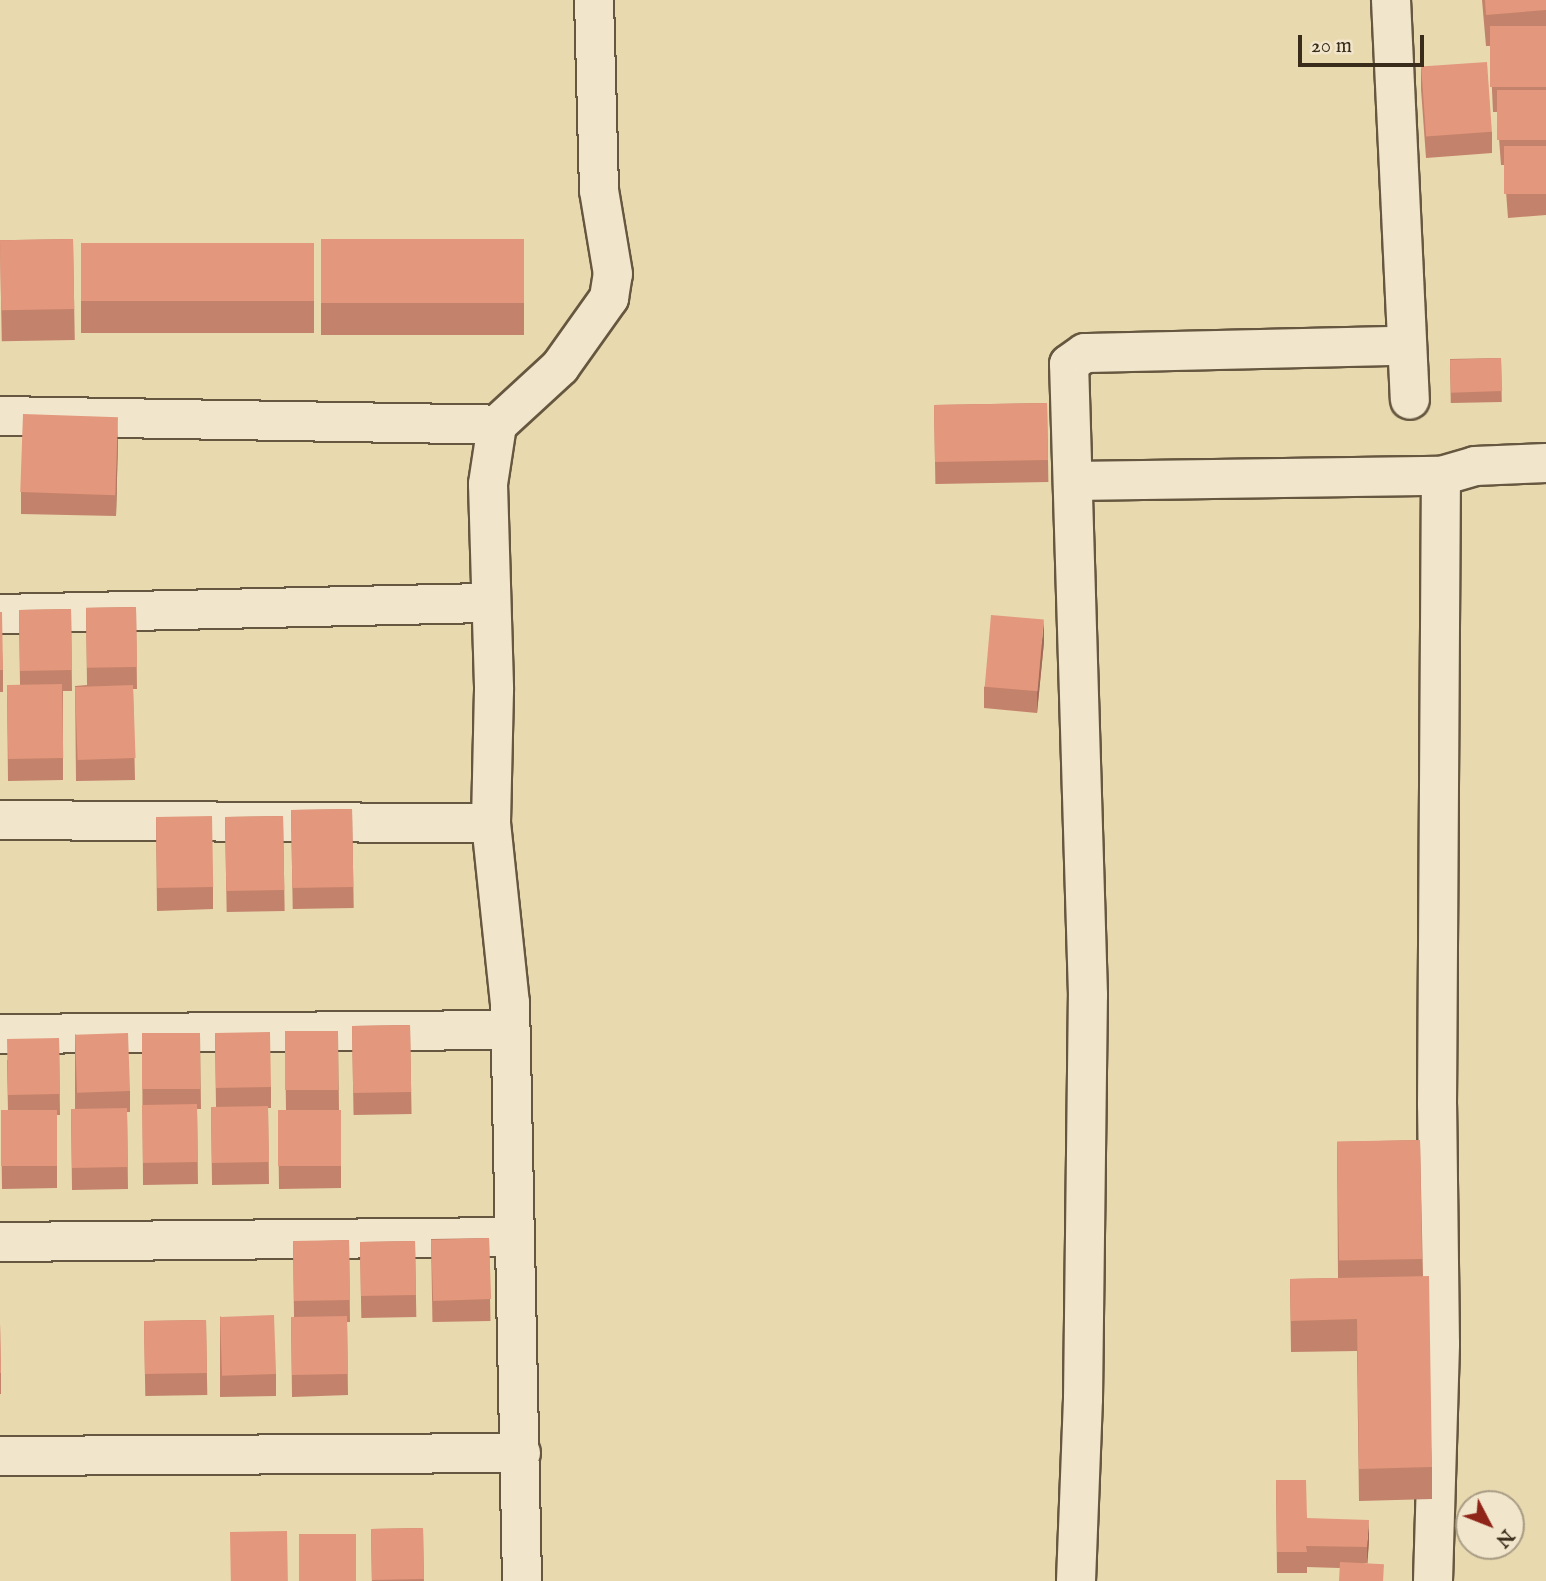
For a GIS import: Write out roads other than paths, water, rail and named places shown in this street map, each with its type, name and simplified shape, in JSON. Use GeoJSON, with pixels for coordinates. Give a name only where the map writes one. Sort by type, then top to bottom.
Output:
{"type":"FeatureCollection","features":[{"type":"Feature","properties":{"kind":"street"},"geometry":{"type":"LineString","coordinates":[[522,1581],[509,1030],[491,823],[488,484],[497,425],[560,367],[609,298],[613,274],[599,190],[594,0]]}},
{"type":"Feature","properties":{"kind":"street"},"geometry":{"type":"LineString","coordinates":[[1391,0],[1404,346],[1410,400]]}},
{"type":"Feature","properties":{"kind":"street"},"geometry":{"type":"LineString","coordinates":[[1076,1581],[1083,1399],[1088,995],[1069,365],[1085,353],[1404,346]]}},
{"type":"Feature","properties":{"kind":"street"},"geometry":{"type":"LineString","coordinates":[[0,416],[497,425]]}},
{"type":"Feature","properties":{"kind":"street"},"geometry":{"type":"LineString","coordinates":[[1073,481],[1441,476],[1475,466],[1546,463]]}},
{"type":"Feature","properties":{"kind":"street"},"geometry":{"type":"LineString","coordinates":[[1433,1581],[1440,1344],[1437,1077],[1441,476]]}},
{"type":"Feature","properties":{"kind":"street"},"geometry":{"type":"LineString","coordinates":[[0,614],[491,603]]}},
{"type":"Feature","properties":{"kind":"street"},"geometry":{"type":"LineString","coordinates":[[0,820],[491,823]]}},
{"type":"Feature","properties":{"kind":"street"},"geometry":{"type":"LineString","coordinates":[[0,1034],[509,1030]]}},
{"type":"Feature","properties":{"kind":"street"},"geometry":{"type":"LineString","coordinates":[[0,1242],[515,1237]]}},
{"type":"Feature","properties":{"kind":"street"},"geometry":{"type":"LineString","coordinates":[[0,1456],[521,1453]]}}]}
